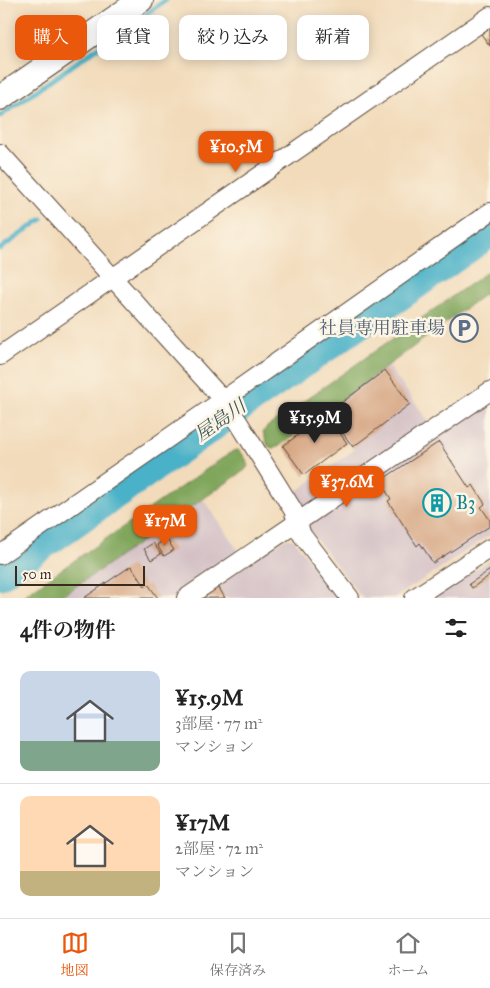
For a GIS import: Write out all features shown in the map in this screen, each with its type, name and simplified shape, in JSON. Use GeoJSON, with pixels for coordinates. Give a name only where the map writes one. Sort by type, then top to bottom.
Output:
{"type":"FeatureCollection","features":[{"type":"Feature","properties":{"kind":"street"},"geometry":{"type":"LineString","coordinates":[[0,98],[141,0]]}},
{"type":"Feature","properties":{"kind":"street"},"geometry":{"type":"LineString","coordinates":[[0,356],[490,16]]}},
{"type":"Feature","properties":{"kind":"street"},"geometry":{"type":"LineString","coordinates":[[0,153],[225,402],[293,510],[302,535],[350,598]]}},
{"type":"Feature","properties":{"kind":"street"},"geometry":{"type":"LineString","coordinates":[[0,555],[225,402],[490,212]]}},
{"type":"Feature","properties":{"kind":"street"},"geometry":{"type":"LineString","coordinates":[[186,598],[490,391]]}},
{"type":"Feature","properties":{"kind":"street"},"geometry":{"type":"LineString","coordinates":[[414,598],[490,548]]}},
{"type":"Feature","properties":{"kind":"shaded area"},"geometry":{"type":"Polygon","coordinates":[[[388,366],[430,423],[310,506],[301,504],[295,493],[354,450],[325,412],[388,366]]]}},
{"type":"Feature","properties":{"kind":"shaded area"},"geometry":{"type":"Polygon","coordinates":[[[490,399],[490,535],[395,598],[362,598],[309,530],[311,521],[490,399]]]}},
{"type":"Feature","properties":{"kind":"shaded area"},"geometry":{"type":"Polygon","coordinates":[[[203,499],[240,553],[174,598],[59,598],[203,499]]]}},
{"type":"Feature","properties":{"kind":"shaded area"},"geometry":{"type":"Polygon","coordinates":[[[285,538],[294,540],[339,598],[198,598],[285,538]]]}},
{"type":"Feature","properties":{"kind":"shaded area"},"geometry":{"type":"Polygon","coordinates":[[[490,560],[490,598],[433,598],[490,560]]]}},
{"type":"Feature","properties":{"kind":"green space"},"geometry":{"type":"Polygon","coordinates":[[[490,270],[490,290],[278,447],[272,448],[268,446],[263,432],[267,427],[490,270]]]}},
{"type":"Feature","properties":{"kind":"green space"},"geometry":{"type":"Polygon","coordinates":[[[238,450],[247,461],[248,466],[245,470],[59,598],[20,598],[233,451],[238,450]]]}},
{"type":"Feature","properties":{"kind":"building"},"geometry":{"type":"Polygon","coordinates":[[[490,27],[490,46],[481,34],[490,27]]]}},
{"type":"Feature","properties":{"kind":"building"},"geometry":{"type":"Polygon","coordinates":[[[385,370],[410,404],[353,447],[328,413],[385,370]]]}},
{"type":"Feature","properties":{"kind":"building"},"geometry":{"type":"Polygon","coordinates":[[[326,414],[347,443],[304,475],[283,446],[326,414]]]}},
{"type":"Feature","properties":{"kind":"building","name":"B3"},"geometry":{"type":"Polygon","coordinates":[[[439,442],[469,488],[473,485],[485,504],[481,507],[490,520],[490,526],[433,563],[420,543],[417,546],[388,501],[391,499],[380,481],[439,442]]]}},
{"type":"Feature","properties":{"kind":"building"},"geometry":{"type":"Polygon","coordinates":[[[166,538],[174,550],[164,556],[157,545],[166,538]]]}},
{"type":"Feature","properties":{"kind":"building"},"geometry":{"type":"Polygon","coordinates":[[[153,543],[161,554],[151,560],[144,549],[153,543]]]}},
{"type":"Feature","properties":{"kind":"building"},"geometry":{"type":"Polygon","coordinates":[[[131,566],[145,586],[148,584],[158,598],[84,598],[131,566]]]}},
{"type":"Feature","properties":{"kind":"building"},"geometry":{"type":"Polygon","coordinates":[[[490,570],[490,575],[472,588],[469,584],[490,570]]]}},
{"type":"Feature","properties":{"kind":"building"},"geometry":{"type":"Polygon","coordinates":[[[218,586],[225,598],[201,598],[218,586]]]}},
{"type":"Feature","properties":{"kind":"waterway"},"geometry":{"type":"LineString","coordinates":[[0,116],[166,0]]}},
{"type":"Feature","properties":{"kind":"waterway"},"geometry":{"type":"LineString","coordinates":[[0,249],[42,219]]}},
{"type":"Feature","properties":{"kind":"waterway","name":"屋島川"},"geometry":{"type":"LineString","coordinates":[[0,574],[490,232]]}},
{"type":"Feature","properties":{"kind":"place","name":"社員専用駐車場"},"geometry":{"type":"Point","coordinates":[464,328]}},
{"type":"Feature","properties":{"kind":"place","name":"B3"},"geometry":{"type":"Point","coordinates":[437,503]}}]}
